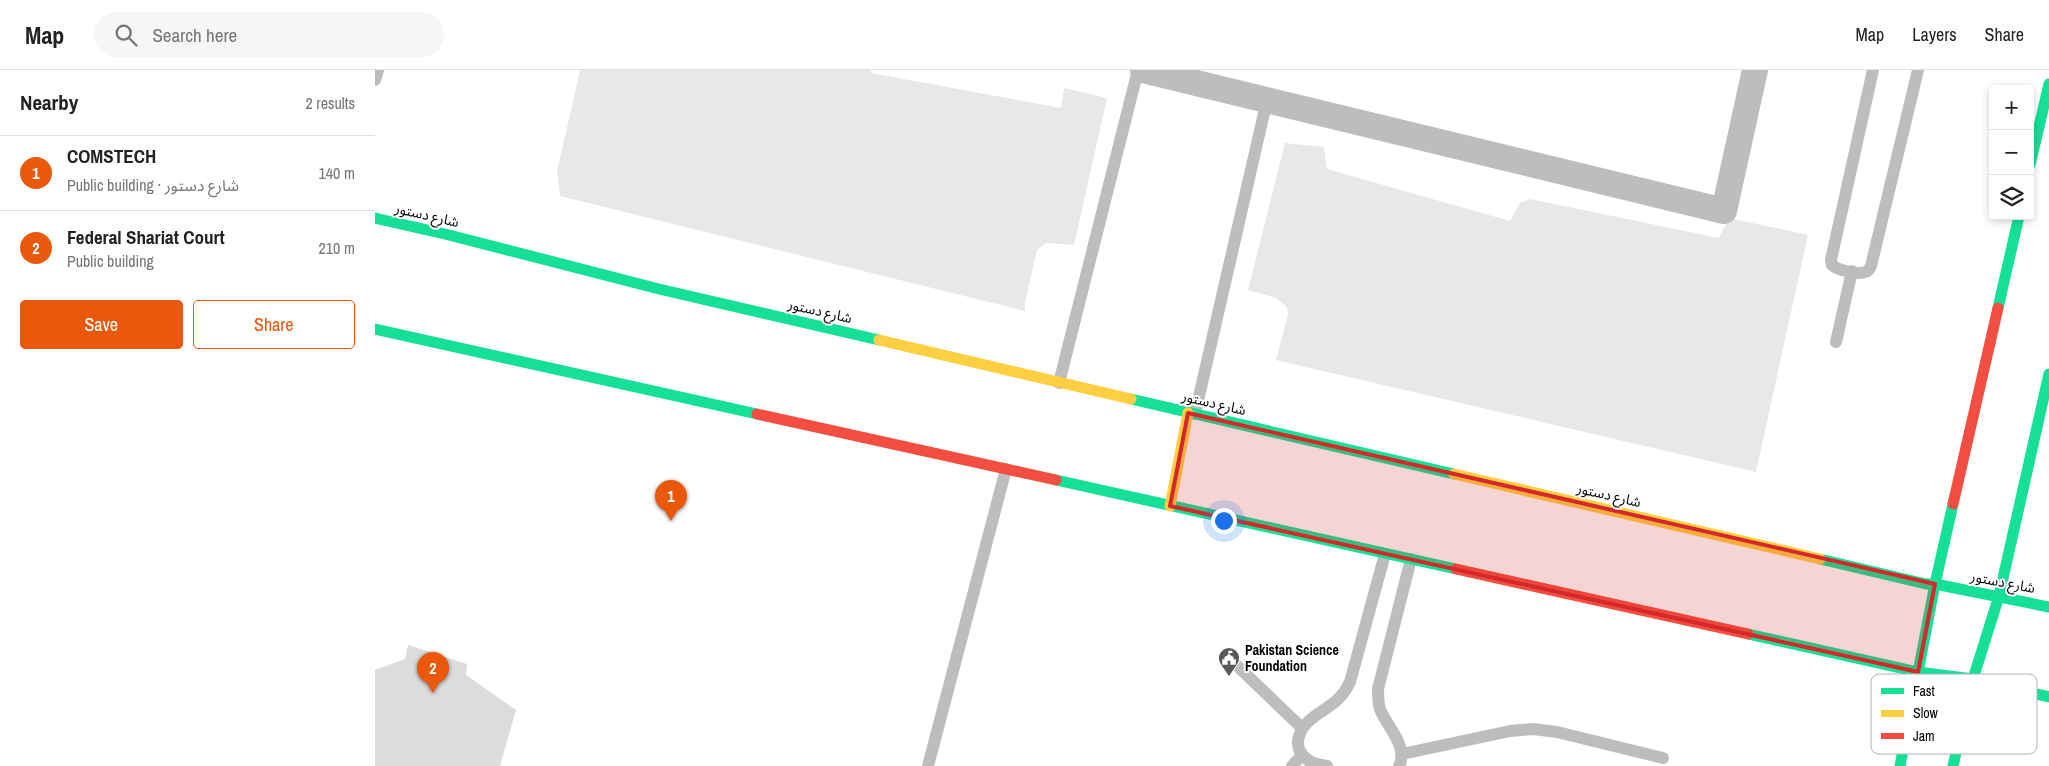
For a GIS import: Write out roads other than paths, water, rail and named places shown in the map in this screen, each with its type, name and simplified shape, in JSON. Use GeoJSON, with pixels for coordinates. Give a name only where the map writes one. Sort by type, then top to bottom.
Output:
{"type":"FeatureCollection","features":[{"type":"Feature","properties":{"kind":"main road"},"geometry":{"type":"LineString","coordinates":[[2034,149],[2049,84]]}},
{"type":"Feature","properties":{"kind":"main road","name":"شارع دستور"},"geometry":{"type":"LineString","coordinates":[[375,218],[659,289],[1926,584],[1935,584],[2049,607]]}},
{"type":"Feature","properties":{"kind":"main road"},"geometry":{"type":"LineString","coordinates":[[1918,672],[1935,584],[2018,220]]}},
{"type":"Feature","properties":{"kind":"main road"},"geometry":{"type":"LineString","coordinates":[[375,329],[1934,674]]}},
{"type":"Feature","properties":{"kind":"main road"},"geometry":{"type":"LineString","coordinates":[[1975,674],[1999,596],[2049,374]]}},
{"type":"Feature","properties":{"kind":"main road"},"geometry":{"type":"LineString","coordinates":[[1170,506],[1191,413]]}},
{"type":"Feature","properties":{"kind":"street"},"geometry":{"type":"LineString","coordinates":[[1143,70],[1724,211],[1755,70]]}},
{"type":"Feature","properties":{"kind":"lane"},"geometry":{"type":"LineString","coordinates":[[375,80],[377,70]]}},
{"type":"Feature","properties":{"kind":"lane"},"geometry":{"type":"LineString","coordinates":[[1059,382],[1138,70]]}},
{"type":"Feature","properties":{"kind":"lane"},"geometry":{"type":"LineString","coordinates":[[1873,70],[1831,260],[1831,265],[1836,268],[1863,273],[1868,271],[1871,266],[1919,70]]}},
{"type":"Feature","properties":{"kind":"lane"},"geometry":{"type":"LineString","coordinates":[[1191,413],[1267,100]]}},
{"type":"Feature","properties":{"kind":"lane"},"geometry":{"type":"LineString","coordinates":[[1836,342],[1852,271]]}},
{"type":"Feature","properties":{"kind":"lane"},"geometry":{"type":"LineString","coordinates":[[928,766],[1006,469]]}},
{"type":"Feature","properties":{"kind":"lane"},"geometry":{"type":"LineString","coordinates":[[1327,766],[1309,762],[1302,755],[1298,748],[1298,737],[1302,728],[1336,701],[1345,692],[1350,682],[1385,554]]}},
{"type":"Feature","properties":{"kind":"lane"},"geometry":{"type":"LineString","coordinates":[[1411,559],[1378,689],[1380,711],[1399,744],[1400,760],[1510,731],[1533,729],[1557,732],[1663,758]]}},
{"type":"Feature","properties":{"kind":"lane"},"geometry":{"type":"LineString","coordinates":[[1231,660],[1302,728]]}},
{"type":"Feature","properties":{"kind":"lane"},"geometry":{"type":"LineString","coordinates":[[1292,766],[1302,755]]}},
{"type":"Feature","properties":{"kind":"place","name":"COMSTECH"},"geometry":{"type":"Point","coordinates":[671,521]}},
{"type":"Feature","properties":{"kind":"place","name":"Pakistan Science Foundation"},"geometry":{"type":"Point","coordinates":[1229,677]}},
{"type":"Feature","properties":{"kind":"place","name":"Federal Shariat Court"},"geometry":{"type":"Point","coordinates":[433,693]}}]}
